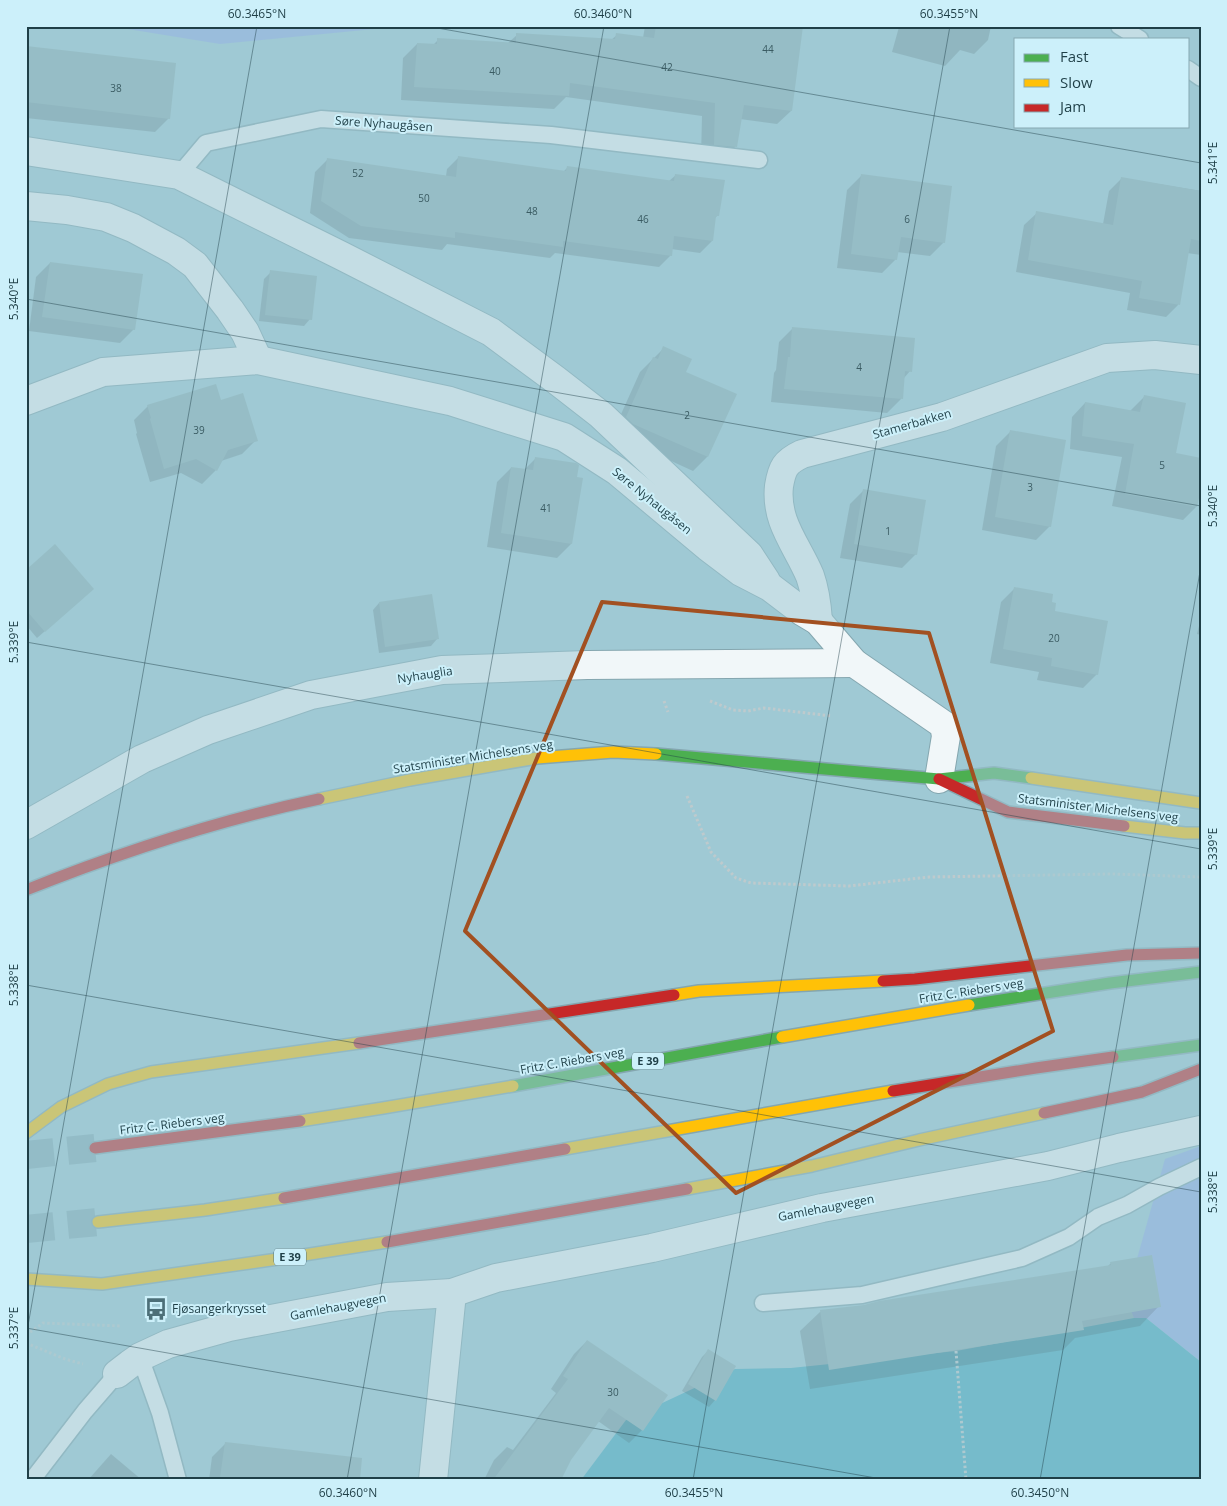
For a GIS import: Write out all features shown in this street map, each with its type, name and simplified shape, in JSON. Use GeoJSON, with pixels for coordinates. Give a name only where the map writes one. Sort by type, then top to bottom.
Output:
{"type":"FeatureCollection","features":[{"type":"Feature","properties":{"kind":"main road","name":"Statsminister Michelsens veg"},"geometry":{"type":"LineString","coordinates":[[26,890],[171,837],[290,805],[410,780],[537,758],[613,752],[670,754],[939,779],[994,773],[1201,803]]}},
{"type":"Feature","properties":{"kind":"main road","name":"Statsminister Michelsens veg"},"geometry":{"type":"LineString","coordinates":[[939,779],[1008,812],[1185,833],[1201,833]]}},
{"type":"Feature","properties":{"kind":"main road"},"geometry":{"type":"LineString","coordinates":[[26,1133],[61,1107],[108,1084],[151,1072],[427,1033],[699,991],[915,979],[1127,955],[1201,952]]}},
{"type":"Feature","properties":{"kind":"main road","name":"Fritz C. Riebers veg"},"geometry":{"type":"LineString","coordinates":[[95,1148],[352,1113],[1024,996],[1201,972]]}},
{"type":"Feature","properties":{"kind":"main road"},"geometry":{"type":"LineString","coordinates":[[98,1222],[205,1210],[1036,1068],[1201,1045]]}},
{"type":"Feature","properties":{"kind":"main road","name":"E 39"},"geometry":{"type":"LineString","coordinates":[[26,1279],[102,1284],[436,1234],[812,1166],[919,1140],[1142,1092],[1201,1069]]}},
{"type":"Feature","properties":{"kind":"street"},"geometry":{"type":"LineString","coordinates":[[26,152],[179,176],[491,332],[601,415],[749,555],[770,587]]}},
{"type":"Feature","properties":{"kind":"street"},"geometry":{"type":"LineString","coordinates":[[26,206],[67,210],[106,217],[133,228],[176,251],[194,265],[230,310],[245,332],[258,360]]}},
{"type":"Feature","properties":{"kind":"street","name":"Stamerbakken"},"geometry":{"type":"LineString","coordinates":[[818,621],[816,601],[810,576],[786,532],[778,500],[781,472],[790,460],[802,454],[942,417],[1107,358],[1155,355],[1201,360]]}},
{"type":"Feature","properties":{"kind":"street","name":"Søre Nyhaugåsen"},"geometry":{"type":"LineString","coordinates":[[26,401],[103,372],[258,360],[450,401],[564,438],[617,471],[741,572],[770,587],[818,621],[854,663],[944,725],[946,736],[939,779]]}},
{"type":"Feature","properties":{"kind":"street","name":"Nyhauglia"},"geometry":{"type":"LineString","coordinates":[[26,825],[142,759],[208,730],[310,695],[442,670],[587,665],[854,663]]}},
{"type":"Feature","properties":{"kind":"street","name":"Gamlehaugvegen"},"geometry":{"type":"LineString","coordinates":[[117,1374],[140,1357],[168,1344],[229,1327],[387,1297],[452,1293],[496,1278],[652,1248],[822,1208],[1048,1166],[1201,1130]]}},
{"type":"Feature","properties":{"kind":"street"},"geometry":{"type":"LineString","coordinates":[[434,1480],[452,1293]]}},
{"type":"Feature","properties":{"kind":"lane"},"geometry":{"type":"LineString","coordinates":[[1118,26],[1138,38]]}},
{"type":"Feature","properties":{"kind":"lane"},"geometry":{"type":"LineString","coordinates":[[1190,70],[1201,78]]}},
{"type":"Feature","properties":{"kind":"lane","name":"Søre Nyhaugåsen"},"geometry":{"type":"LineString","coordinates":[[179,176],[206,143],[321,120],[551,135],[759,160]]}},
{"type":"Feature","properties":{"kind":"lane"},"geometry":{"type":"LineString","coordinates":[[763,1303],[862,1295],[1022,1258],[1068,1237],[1098,1217],[1127,1205],[1201,1167]]}},
{"type":"Feature","properties":{"kind":"lane"},"geometry":{"type":"LineString","coordinates":[[140,1357],[160,1413],[178,1480]]}},
{"type":"Feature","properties":{"kind":"lane","name":"Gamlehaugvegen"},"geometry":{"type":"LineString","coordinates":[[32,1480],[85,1411],[117,1374]]}},
{"type":"Feature","properties":{"kind":"path"},"geometry":{"type":"LineString","coordinates":[[672,664],[672,678],[714,703],[733,710],[748,711],[764,708],[832,716]]}},
{"type":"Feature","properties":{"kind":"path"},"geometry":{"type":"LineString","coordinates":[[687,796],[711,852],[736,878],[751,883],[849,886],[929,876],[1112,874],[1201,877]]}},
{"type":"Feature","properties":{"kind":"path"},"geometry":{"type":"LineString","coordinates":[[26,1335],[43,1323],[124,1326]]}},
{"type":"Feature","properties":{"kind":"path"},"geometry":{"type":"LineString","coordinates":[[26,1344],[65,1359],[117,1374]]}},
{"type":"Feature","properties":{"kind":"path"},"geometry":{"type":"LineString","coordinates":[[956,1350],[966,1480]]}},
{"type":"Feature","properties":{"kind":"highlighted area"},"geometry":{"type":"Polygon","coordinates":[[[602,602],[929,633],[1053,1031],[736,1193],[465,931],[602,602]]]}},
{"type":"Feature","properties":{"kind":"shaded area"},"geometry":{"type":"Polygon","coordinates":[[[109,26],[405,26],[220,44],[109,26]]]}},
{"type":"Feature","properties":{"kind":"shaded area"},"geometry":{"type":"Polygon","coordinates":[[[1201,1146],[1201,1362],[1146,1318],[1134,1318],[1126,1298],[1165,1159],[1201,1146]]]}},
{"type":"Feature","properties":{"kind":"shaded area"},"geometry":{"type":"Polygon","coordinates":[[[1134,1318],[1146,1318],[1201,1362],[1201,1480],[581,1480],[626,1420],[735,1369],[791,1368],[956,1351],[1134,1318]]]}},
{"type":"Feature","properties":{"kind":"building"},"geometry":{"type":"Polygon","coordinates":[[[656,26],[803,26],[792,111],[744,105],[737,147],[714,145],[715,103],[570,83],[569,96],[414,87],[417,43],[437,44],[437,38],[516,43],[516,33],[615,39],[616,33],[654,38],[656,26]]]}},
{"type":"Feature","properties":{"kind":"building"},"geometry":{"type":"Polygon","coordinates":[[[26,46],[176,63],[170,119],[26,102],[26,46]]]}},
{"type":"Feature","properties":{"kind":"building"},"geometry":{"type":"Polygon","coordinates":[[[458,156],[566,171],[567,166],[674,181],[675,174],[725,180],[719,216],[716,216],[713,241],[674,236],[672,256],[563,241],[563,247],[455,232],[455,238],[361,226],[321,201],[327,158],[456,177],[458,156]]]}},
{"type":"Feature","properties":{"kind":"building"},"geometry":{"type":"Polygon","coordinates":[[[861,174],[952,186],[945,243],[901,237],[897,260],[851,254],[861,174]]]}},
{"type":"Feature","properties":{"kind":"building"},"geometry":{"type":"Polygon","coordinates":[[[1121,177],[1201,191],[1201,241],[1191,239],[1180,305],[1139,298],[1142,281],[1028,260],[1036,211],[1113,225],[1121,177]]]}},
{"type":"Feature","properties":{"kind":"building"},"geometry":{"type":"Polygon","coordinates":[[[50,262],[143,274],[135,330],[42,317],[50,262]]]}},
{"type":"Feature","properties":{"kind":"building"},"geometry":{"type":"Polygon","coordinates":[[[270,270],[317,276],[312,320],[265,315],[270,270]]]}},
{"type":"Feature","properties":{"kind":"building"},"geometry":{"type":"Polygon","coordinates":[[[792,327],[915,338],[912,372],[905,371],[903,399],[784,389],[788,357],[790,357],[792,327]]]}},
{"type":"Feature","properties":{"kind":"building"},"geometry":{"type":"Polygon","coordinates":[[[663,346],[692,359],[686,372],[737,394],[708,457],[633,424],[626,417],[653,357],[658,359],[663,346]]]}},
{"type":"Feature","properties":{"kind":"building"},"geometry":{"type":"Polygon","coordinates":[[[216,384],[221,400],[243,393],[258,441],[228,450],[217,471],[196,459],[164,469],[147,405],[216,384]]]}},
{"type":"Feature","properties":{"kind":"building"},"geometry":{"type":"Polygon","coordinates":[[[1144,395],[1186,403],[1176,453],[1201,458],[1201,489],[1197,507],[1125,494],[1134,444],[1082,436],[1085,402],[1140,412],[1144,395]]]}},
{"type":"Feature","properties":{"kind":"building"},"geometry":{"type":"Polygon","coordinates":[[[1010,430],[1066,440],[1051,527],[995,517],[1010,430]]]}},
{"type":"Feature","properties":{"kind":"building"},"geometry":{"type":"Polygon","coordinates":[[[535,457],[579,465],[577,477],[583,478],[572,544],[501,533],[511,467],[533,470],[535,457]]]}},
{"type":"Feature","properties":{"kind":"building"},"geometry":{"type":"Polygon","coordinates":[[[863,489],[926,500],[917,555],[854,544],[863,489]]]}},
{"type":"Feature","properties":{"kind":"building"},"geometry":{"type":"Polygon","coordinates":[[[55,544],[94,589],[45,632],[26,610],[26,570],[55,544]]]}},
{"type":"Feature","properties":{"kind":"building"},"geometry":{"type":"Polygon","coordinates":[[[1014,587],[1053,594],[1052,602],[1056,603],[1055,611],[1108,621],[1098,675],[1051,666],[1052,658],[1003,649],[1014,587]]]}},
{"type":"Feature","properties":{"kind":"building"},"geometry":{"type":"Polygon","coordinates":[[[432,594],[439,639],[385,647],[379,602],[432,594]]]}},
{"type":"Feature","properties":{"kind":"building"},"geometry":{"type":"Polygon","coordinates":[[[1152,1255],[1161,1307],[1082,1321],[1084,1330],[829,1370],[820,1310],[864,1305],[879,1301],[1111,1265],[1110,1262],[1152,1255]]]}},
{"type":"Feature","properties":{"kind":"building"},"geometry":{"type":"Polygon","coordinates":[[[587,1340],[668,1395],[643,1431],[609,1408],[571,1460],[561,1480],[493,1480],[568,1379],[563,1376],[587,1340]]]}},
{"type":"Feature","properties":{"kind":"building"},"geometry":{"type":"Polygon","coordinates":[[[708,1349],[736,1366],[716,1401],[688,1384],[708,1349]]]}},
{"type":"Feature","properties":{"kind":"building"},"geometry":{"type":"Polygon","coordinates":[[[225,1442],[362,1458],[360,1480],[238,1480],[220,1478],[225,1442]]]}},
{"type":"Feature","properties":{"kind":"tunnel"},"geometry":{"type":"LineString","coordinates":[[26,1155],[95,1148]]}},
{"type":"Feature","properties":{"kind":"tunnel"},"geometry":{"type":"LineString","coordinates":[[26,1229],[98,1222]]}},
{"type":"Feature","properties":{"kind":"traffic: fast"},"geometry":{"type":"LineString","coordinates":[[656,754],[939,779],[994,773],[1031,778]]}},
{"type":"Feature","properties":{"kind":"traffic: fast"},"geometry":{"type":"LineString","coordinates":[[969,1005],[1110,983],[1201,972]]}},
{"type":"Feature","properties":{"kind":"traffic: fast"},"geometry":{"type":"LineString","coordinates":[[513,1086],[782,1037]]}},
{"type":"Feature","properties":{"kind":"traffic: fast"},"geometry":{"type":"LineString","coordinates":[[1113,1057],[1201,1045]]}},
{"type":"Feature","properties":{"kind":"traffic: slow"},"geometry":{"type":"LineString","coordinates":[[319,799],[410,780],[537,758],[613,752],[656,754]]}},
{"type":"Feature","properties":{"kind":"traffic: slow"},"geometry":{"type":"LineString","coordinates":[[1031,778],[1201,803]]}},
{"type":"Feature","properties":{"kind":"traffic: slow"},"geometry":{"type":"LineString","coordinates":[[1124,826],[1201,833]]}},
{"type":"Feature","properties":{"kind":"traffic: slow"},"geometry":{"type":"LineString","coordinates":[[674,995],[699,991],[883,981]]}},
{"type":"Feature","properties":{"kind":"traffic: slow"},"geometry":{"type":"LineString","coordinates":[[782,1037],[969,1005]]}},
{"type":"Feature","properties":{"kind":"traffic: slow"},"geometry":{"type":"LineString","coordinates":[[26,1133],[61,1107],[108,1084],[151,1072],[359,1043]]}},
{"type":"Feature","properties":{"kind":"traffic: slow"},"geometry":{"type":"LineString","coordinates":[[300,1121],[513,1086]]}},
{"type":"Feature","properties":{"kind":"traffic: slow"},"geometry":{"type":"LineString","coordinates":[[565,1149],[893,1091]]}},
{"type":"Feature","properties":{"kind":"traffic: slow"},"geometry":{"type":"LineString","coordinates":[[687,1189],[812,1166],[919,1140],[1044,1113]]}},
{"type":"Feature","properties":{"kind":"traffic: slow"},"geometry":{"type":"LineString","coordinates":[[98,1222],[205,1210],[284,1198]]}},
{"type":"Feature","properties":{"kind":"traffic: slow"},"geometry":{"type":"LineString","coordinates":[[26,1279],[102,1284],[387,1242]]}},
{"type":"Feature","properties":{"kind":"traffic: jam"},"geometry":{"type":"LineString","coordinates":[[939,779],[1008,812],[1124,826]]}},
{"type":"Feature","properties":{"kind":"traffic: jam"},"geometry":{"type":"LineString","coordinates":[[26,890],[171,838],[244,817],[319,799]]}},
{"type":"Feature","properties":{"kind":"traffic: jam"},"geometry":{"type":"LineString","coordinates":[[883,981],[1127,955],[1201,953]]}},
{"type":"Feature","properties":{"kind":"traffic: jam"},"geometry":{"type":"LineString","coordinates":[[359,1043],[674,995]]}},
{"type":"Feature","properties":{"kind":"traffic: jam"},"geometry":{"type":"LineString","coordinates":[[893,1091],[1113,1057]]}},
{"type":"Feature","properties":{"kind":"traffic: jam"},"geometry":{"type":"LineString","coordinates":[[1044,1113],[1142,1092],[1201,1069]]}},
{"type":"Feature","properties":{"kind":"traffic: jam"},"geometry":{"type":"LineString","coordinates":[[95,1148],[300,1121]]}},
{"type":"Feature","properties":{"kind":"traffic: jam"},"geometry":{"type":"LineString","coordinates":[[284,1198],[565,1149]]}},
{"type":"Feature","properties":{"kind":"traffic: jam"},"geometry":{"type":"LineString","coordinates":[[387,1242],[687,1189]]}},
{"type":"Feature","properties":{"kind":"place","name":"Fjøsangerkrysset"},"geometry":{"type":"Point","coordinates":[156,1309]}}]}
